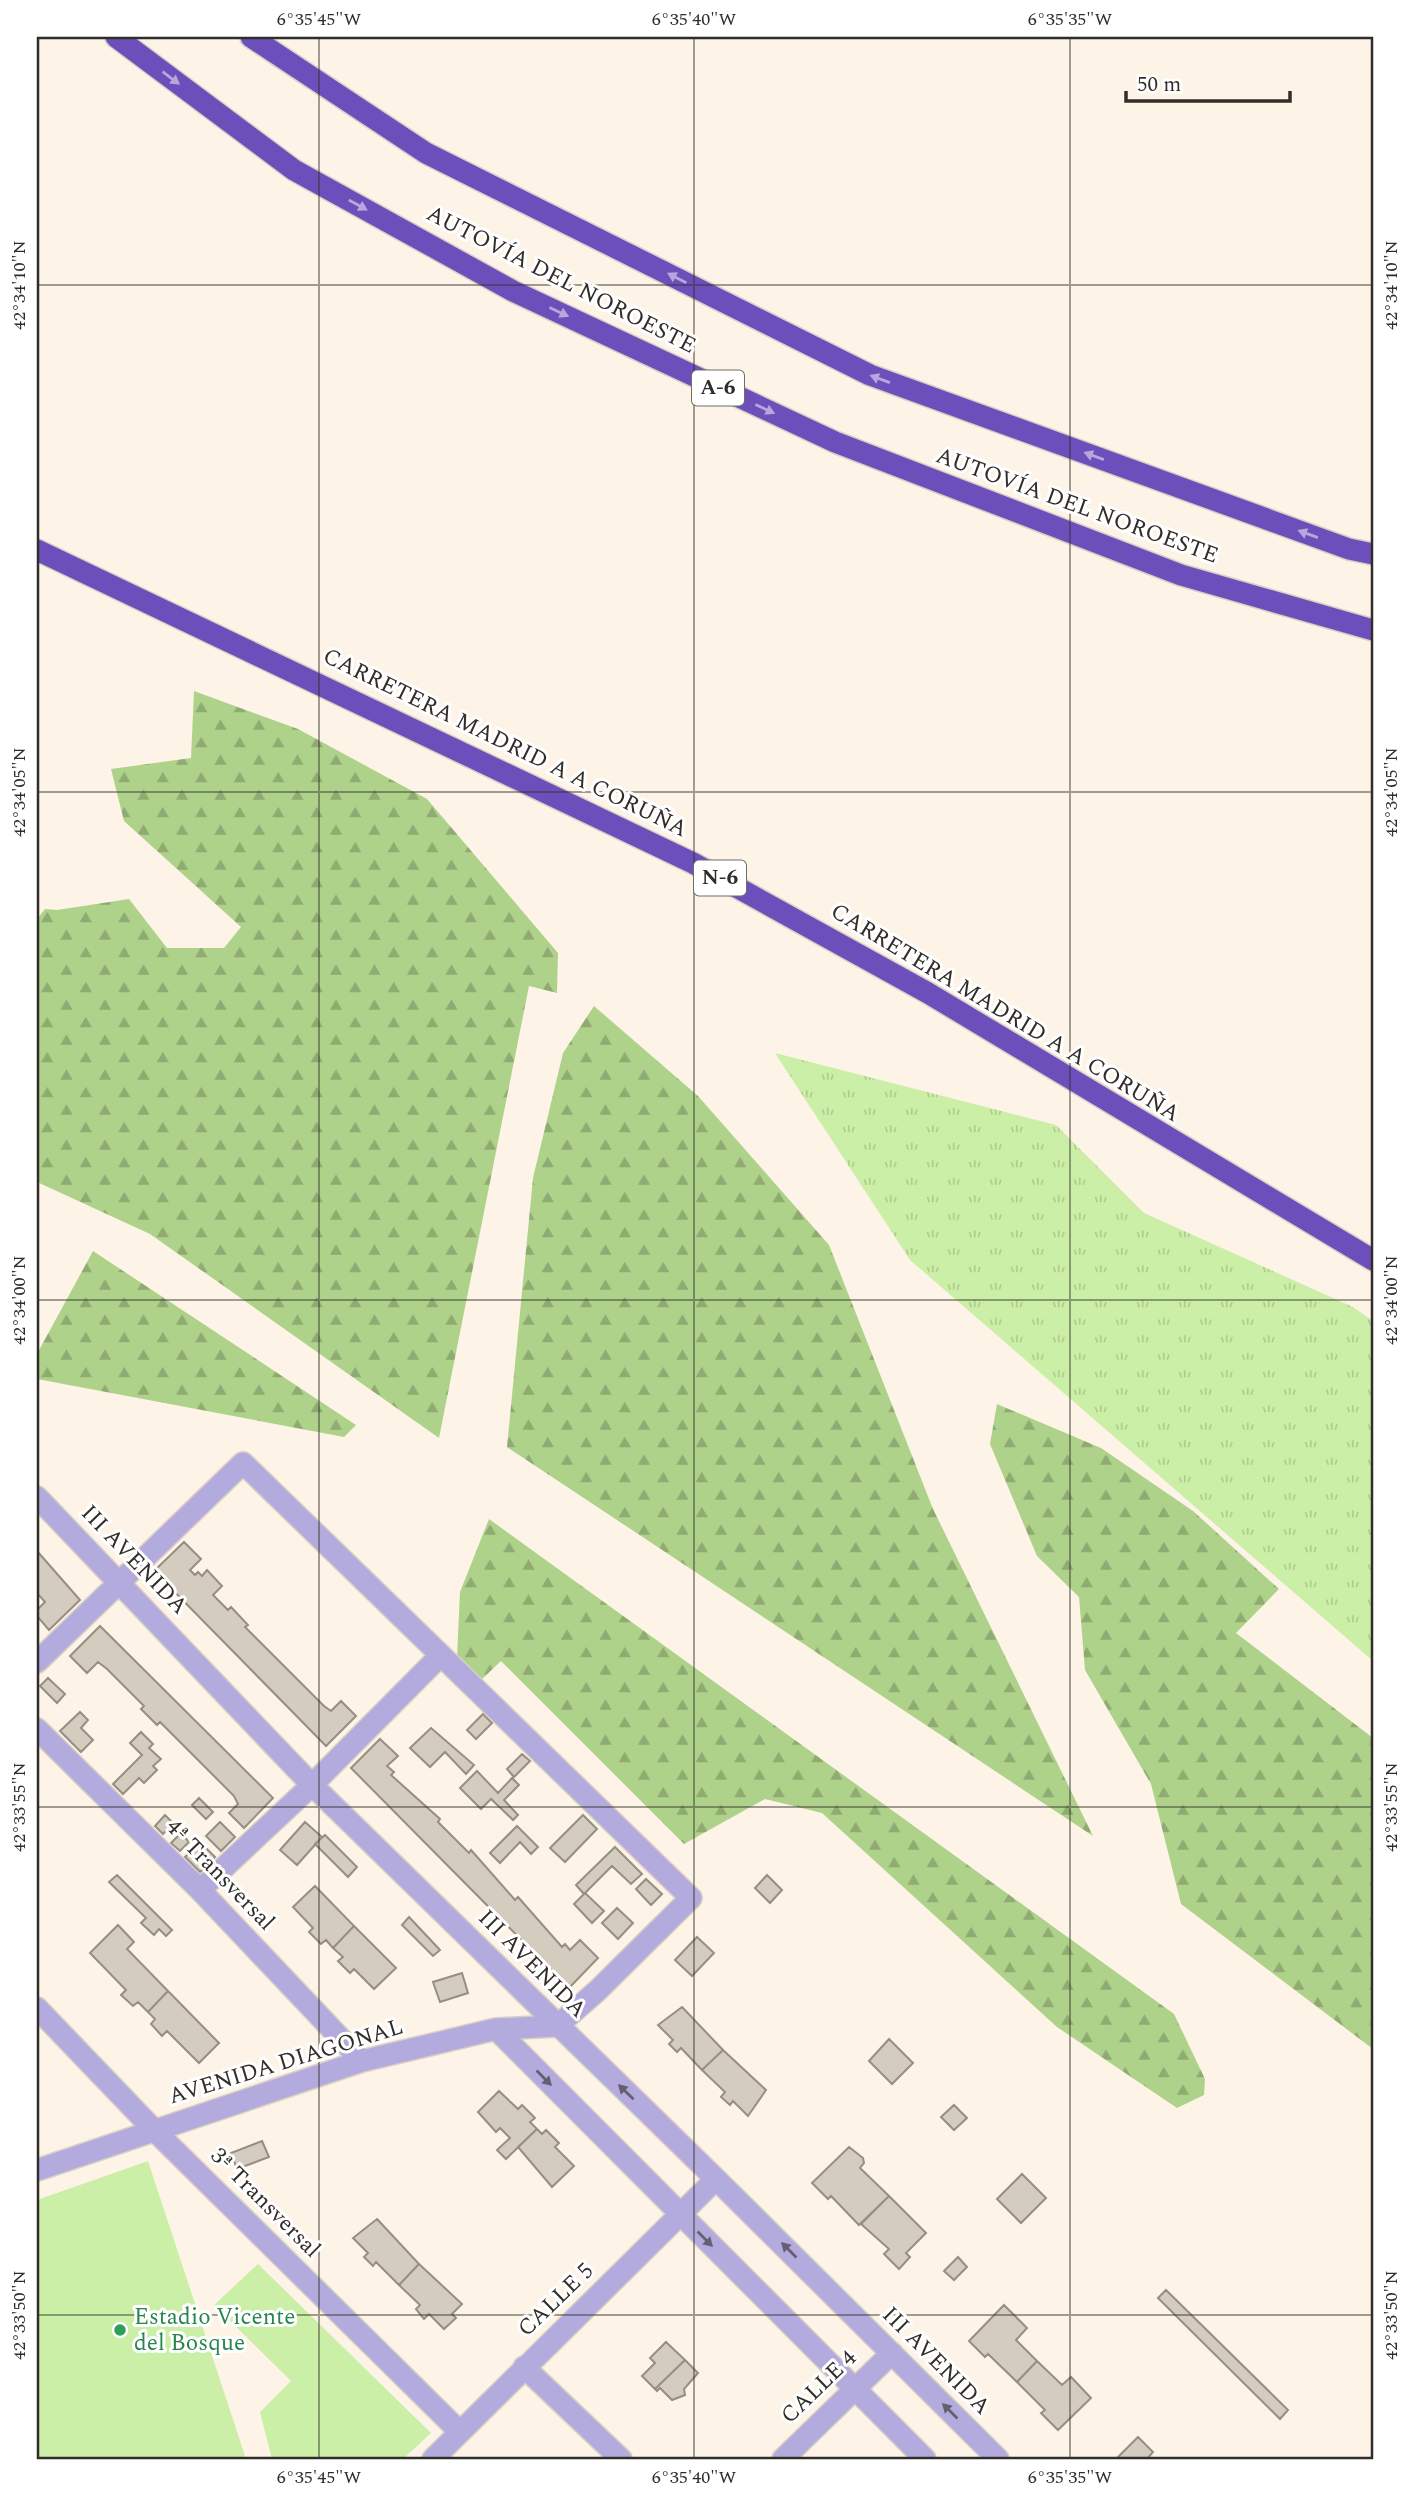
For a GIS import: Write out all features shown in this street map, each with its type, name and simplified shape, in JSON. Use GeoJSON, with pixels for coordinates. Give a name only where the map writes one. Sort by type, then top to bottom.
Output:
{"type":"FeatureCollection","features":[{"type":"Feature","properties":{"kind":"highway","name":"AUTOVÍA DEL NOROESTE"},"geometry":{"type":"LineString","coordinates":[[116,37],[294,170],[513,291],[835,442],[1181,575],[1373,630]]}},
{"type":"Feature","properties":{"kind":"highway"},"geometry":{"type":"LineString","coordinates":[[251,37],[426,153],[870,375],[1336,544],[1373,554]]}},
{"type":"Feature","properties":{"kind":"highway","name":"CARRETERA MADRID A A CORUÑA"},"geometry":{"type":"LineString","coordinates":[[37,550],[693,863],[928,993],[1373,1260]]}},
{"type":"Feature","properties":{"kind":"street"},"geometry":{"type":"LineString","coordinates":[[37,1662],[243,1463],[691,1898],[580,2008],[557,2026]]}},
{"type":"Feature","properties":{"kind":"street","name":"III AVENIDA"},"geometry":{"type":"LineString","coordinates":[[37,1497],[312,1785],[998,2459]]}},
{"type":"Feature","properties":{"kind":"street"},"geometry":{"type":"LineString","coordinates":[[200,1890],[312,1785],[441,1655]]}},
{"type":"Feature","properties":{"kind":"street","name":"4ª Transversal"},"geometry":{"type":"LineString","coordinates":[[37,1729],[200,1890],[362,2060]]}},
{"type":"Feature","properties":{"kind":"street","name":"3ª Transversal"},"geometry":{"type":"LineString","coordinates":[[37,2008],[155,2131],[460,2432]]}},
{"type":"Feature","properties":{"kind":"street","name":"AVENIDA DIAGONAL"},"geometry":{"type":"LineString","coordinates":[[37,2170],[362,2060],[496,2029],[557,2026]]}},
{"type":"Feature","properties":{"kind":"street"},"geometry":{"type":"LineString","coordinates":[[496,2029],[925,2459]]}},
{"type":"Feature","properties":{"kind":"street","name":"CALLE 5"},"geometry":{"type":"LineString","coordinates":[[433,2459],[716,2179]]}},
{"type":"Feature","properties":{"kind":"street","name":"CALLE 4"},"geometry":{"type":"LineString","coordinates":[[783,2459],[892,2353]]}},
{"type":"Feature","properties":{"kind":"street"},"geometry":{"type":"LineString","coordinates":[[524,2367],[621,2459]]}},
{"type":"Feature","properties":{"kind":"green space"},"geometry":{"type":"Polygon","coordinates":[[[194,691],[298,729],[427,799],[558,953],[557,993],[529,986],[439,1438],[150,1234],[37,1182],[37,919],[45,909],[57,910],[129,899],[167,948],[224,948],[241,927],[124,821],[111,769],[191,758],[194,691]]]}},
{"type":"Feature","properties":{"kind":"green space"},"geometry":{"type":"Polygon","coordinates":[[[594,1006],[698,1096],[829,1245],[933,1509],[1093,1836],[507,1447],[533,1178],[563,1053],[594,1006]]]}},
{"type":"Feature","properties":{"kind":"green space"},"geometry":{"type":"Polygon","coordinates":[[[775,1053],[1056,1125],[1144,1213],[1353,1307],[1373,1321],[1373,1661],[910,1260],[775,1053]]]}},
{"type":"Feature","properties":{"kind":"green space"},"geometry":{"type":"Polygon","coordinates":[[[93,1251],[356,1425],[344,1437],[37,1379],[37,1354],[93,1251]]]}},
{"type":"Feature","properties":{"kind":"green space"},"geometry":{"type":"Polygon","coordinates":[[[997,1404],[1101,1448],[1193,1511],[1279,1589],[1236,1633],[1373,1738],[1373,2049],[1181,1904],[1151,1784],[1085,1670],[1079,1597],[1037,1556],[990,1444],[997,1404]]]}},
{"type":"Feature","properties":{"kind":"green space"},"geometry":{"type":"Polygon","coordinates":[[[489,1519],[1174,2014],[1205,2079],[1204,2095],[1177,2108],[1057,2027],[822,1813],[765,1799],[684,1844],[501,1661],[481,1680],[457,1657],[460,1592],[489,1519]]]}},
{"type":"Feature","properties":{"kind":"green space","name":"Estadio Vicente del Bosque"},"geometry":{"type":"Polygon","coordinates":[[[148,2161],[246,2459],[37,2459],[37,2200],[148,2161]]]}},
{"type":"Feature","properties":{"kind":"green space"},"geometry":{"type":"Polygon","coordinates":[[[258,2264],[431,2433],[403,2459],[272,2459],[260,2412],[291,2381],[214,2305],[258,2264]]]}},
{"type":"Feature","properties":{"kind":"building"},"geometry":{"type":"Polygon","coordinates":[[[184,1542],[201,1559],[190,1570],[195,1575],[198,1572],[202,1576],[207,1570],[222,1586],[213,1595],[228,1610],[231,1607],[248,1625],[245,1627],[324,1706],[331,1711],[341,1701],[356,1716],[326,1746],[154,1571],[184,1542]]]}},
{"type":"Feature","properties":{"kind":"building"},"geometry":{"type":"Polygon","coordinates":[[[37,1551],[80,1600],[49,1630],[37,1616],[37,1610],[45,1602],[37,1593],[37,1551]]]}},
{"type":"Feature","properties":{"kind":"building"},"geometry":{"type":"Polygon","coordinates":[[[100,1626],[273,1798],[244,1828],[229,1813],[238,1804],[234,1796],[160,1722],[157,1725],[141,1709],[144,1706],[107,1669],[98,1662],[87,1673],[70,1656],[100,1626]]]}},
{"type":"Feature","properties":{"kind":"building"},"geometry":{"type":"Polygon","coordinates":[[[48,1678],[65,1694],[57,1703],[40,1686],[48,1678]]]}},
{"type":"Feature","properties":{"kind":"building"},"geometry":{"type":"Polygon","coordinates":[[[80,1712],[88,1720],[81,1728],[93,1740],[81,1752],[60,1731],[80,1712]]]}},
{"type":"Feature","properties":{"kind":"building"},"geometry":{"type":"Polygon","coordinates":[[[483,1714],[492,1723],[476,1739],[467,1730],[483,1714]]]}},
{"type":"Feature","properties":{"kind":"building"},"geometry":{"type":"Polygon","coordinates":[[[431,1728],[474,1765],[466,1774],[445,1752],[430,1767],[410,1748],[431,1728]]]}},
{"type":"Feature","properties":{"kind":"building"},"geometry":{"type":"Polygon","coordinates":[[[141,1732],[153,1744],[149,1748],[161,1759],[153,1766],[157,1770],[144,1783],[139,1778],[123,1794],[113,1784],[142,1755],[130,1743],[141,1732]]]}},
{"type":"Feature","properties":{"kind":"building"},"geometry":{"type":"Polygon","coordinates":[[[380,1739],[398,1756],[387,1766],[394,1772],[391,1775],[440,1819],[438,1822],[469,1853],[471,1850],[515,1900],[518,1897],[562,1947],[565,1944],[570,1950],[580,1940],[598,1958],[569,1988],[351,1768],[380,1739]]]}},
{"type":"Feature","properties":{"kind":"building"},"geometry":{"type":"Polygon","coordinates":[[[522,1754],[530,1761],[514,1777],[507,1769],[522,1754]]]}},
{"type":"Feature","properties":{"kind":"building"},"geometry":{"type":"Polygon","coordinates":[[[477,1771],[498,1793],[512,1778],[519,1785],[504,1800],[518,1815],[513,1820],[491,1799],[481,1809],[460,1788],[477,1771]]]}},
{"type":"Feature","properties":{"kind":"building"},"geometry":{"type":"Polygon","coordinates":[[[199,1798],[213,1812],[206,1819],[192,1805],[199,1798]]]}},
{"type":"Feature","properties":{"kind":"building"},"geometry":{"type":"Polygon","coordinates":[[[165,1815],[173,1823],[163,1834],[155,1826],[165,1815]]]}},
{"type":"Feature","properties":{"kind":"building"},"geometry":{"type":"Polygon","coordinates":[[[583,1815],[597,1829],[565,1862],[550,1848],[583,1815]]]}},
{"type":"Feature","properties":{"kind":"building"},"geometry":{"type":"Polygon","coordinates":[[[220,1822],[235,1837],[221,1851],[206,1836],[220,1822]]]}},
{"type":"Feature","properties":{"kind":"building"},"geometry":{"type":"Polygon","coordinates":[[[305,1822],[322,1837],[297,1865],[280,1850],[305,1822]]]}},
{"type":"Feature","properties":{"kind":"building"},"geometry":{"type":"Polygon","coordinates":[[[517,1826],[538,1847],[531,1854],[520,1842],[500,1863],[490,1853],[517,1826]]]}},
{"type":"Feature","properties":{"kind":"building"},"geometry":{"type":"Polygon","coordinates":[[[181,1833],[189,1842],[180,1851],[171,1843],[181,1833]]]}},
{"type":"Feature","properties":{"kind":"building"},"geometry":{"type":"Polygon","coordinates":[[[325,1835],[357,1867],[348,1877],[315,1844],[325,1835]]]}},
{"type":"Feature","properties":{"kind":"building"},"geometry":{"type":"Polygon","coordinates":[[[200,1842],[215,1857],[200,1872],[185,1857],[200,1842]]]}},
{"type":"Feature","properties":{"kind":"building"},"geometry":{"type":"Polygon","coordinates":[[[615,1847],[642,1874],[631,1884],[612,1866],[585,1893],[604,1911],[592,1923],[574,1904],[584,1894],[576,1885],[615,1847]]]}},
{"type":"Feature","properties":{"kind":"building"},"geometry":{"type":"Polygon","coordinates":[[[117,1875],[172,1930],[166,1936],[159,1929],[154,1935],[141,1923],[146,1918],[109,1882],[117,1875]]]}},
{"type":"Feature","properties":{"kind":"building"},"geometry":{"type":"Polygon","coordinates":[[[767,1875],[782,1890],[770,1903],[755,1888],[767,1875]]]}},
{"type":"Feature","properties":{"kind":"building"},"geometry":{"type":"Polygon","coordinates":[[[646,1879],[662,1894],[651,1905],[636,1889],[646,1879]]]}},
{"type":"Feature","properties":{"kind":"building"},"geometry":{"type":"Polygon","coordinates":[[[315,1886],[354,1926],[333,1948],[326,1940],[321,1944],[309,1932],[313,1928],[293,1907],[315,1886]]]}},
{"type":"Feature","properties":{"kind":"building"},"geometry":{"type":"Polygon","coordinates":[[[617,1908],[633,1923],[618,1939],[602,1923],[617,1908]]]}},
{"type":"Feature","properties":{"kind":"building"},"geometry":{"type":"Polygon","coordinates":[[[409,1917],[440,1950],[433,1956],[402,1925],[409,1917]]]}},
{"type":"Feature","properties":{"kind":"building"},"geometry":{"type":"Polygon","coordinates":[[[118,1925],[134,1942],[127,1949],[168,1991],[148,2012],[138,2002],[133,2006],[121,1995],[126,1990],[90,1953],[118,1925]]]}},
{"type":"Feature","properties":{"kind":"building"},"geometry":{"type":"Polygon","coordinates":[[[354,1926],[396,1968],[374,1989],[354,1969],[350,1973],[338,1961],[343,1957],[333,1948],[354,1926]]]}},
{"type":"Feature","properties":{"kind":"building"},"geometry":{"type":"Polygon","coordinates":[[[697,1937],[714,1953],[692,1976],[675,1960],[697,1937]]]}},
{"type":"Feature","properties":{"kind":"building"},"geometry":{"type":"Polygon","coordinates":[[[462,1973],[468,1993],[440,2002],[433,1982],[462,1973]]]}},
{"type":"Feature","properties":{"kind":"building"},"geometry":{"type":"Polygon","coordinates":[[[168,1991],[219,2043],[199,2063],[167,2031],[162,2036],[151,2024],[155,2019],[148,2012],[168,1991]]]}},
{"type":"Feature","properties":{"kind":"building"},"geometry":{"type":"Polygon","coordinates":[[[682,2007],[723,2050],[702,2070],[681,2048],[677,2052],[669,2044],[673,2040],[658,2025],[682,2007]]]}},
{"type":"Feature","properties":{"kind":"building"},"geometry":{"type":"Polygon","coordinates":[[[889,2039],[913,2063],[892,2084],[869,2061],[889,2039]]]}},
{"type":"Feature","properties":{"kind":"building"},"geometry":{"type":"Polygon","coordinates":[[[723,2050],[766,2090],[748,2116],[733,2101],[730,2105],[721,2097],[725,2092],[702,2070],[723,2050]]]}},
{"type":"Feature","properties":{"kind":"building"},"geometry":{"type":"Polygon","coordinates":[[[499,2091],[518,2109],[522,2105],[535,2118],[530,2122],[537,2129],[506,2159],[497,2150],[510,2138],[500,2128],[496,2132],[478,2112],[499,2091]]]}},
{"type":"Feature","properties":{"kind":"building"},"geometry":{"type":"Polygon","coordinates":[[[954,2105],[967,2118],[954,2130],[941,2117],[954,2105]]]}},
{"type":"Feature","properties":{"kind":"building"},"geometry":{"type":"Polygon","coordinates":[[[537,2129],[542,2134],[546,2130],[559,2143],[555,2147],[574,2166],[552,2187],[518,2147],[537,2129]]]}},
{"type":"Feature","properties":{"kind":"building"},"geometry":{"type":"Polygon","coordinates":[[[262,2141],[269,2157],[237,2169],[231,2153],[262,2141]]]}},
{"type":"Feature","properties":{"kind":"building"},"geometry":{"type":"Polygon","coordinates":[[[849,2147],[863,2158],[864,2163],[860,2168],[889,2196],[859,2225],[831,2196],[828,2199],[812,2183],[849,2147]]]}},
{"type":"Feature","properties":{"kind":"building"},"geometry":{"type":"Polygon","coordinates":[[[1022,2174],[1046,2198],[1021,2223],[997,2199],[1022,2174]]]}},
{"type":"Feature","properties":{"kind":"building"},"geometry":{"type":"Polygon","coordinates":[[[889,2196],[926,2233],[906,2253],[910,2257],[899,2269],[884,2254],[889,2249],[861,2224],[889,2196]]]}},
{"type":"Feature","properties":{"kind":"building"},"geometry":{"type":"Polygon","coordinates":[[[377,2219],[419,2264],[399,2285],[376,2262],[373,2266],[364,2257],[368,2253],[353,2238],[377,2219]]]}},
{"type":"Feature","properties":{"kind":"building"},"geometry":{"type":"Polygon","coordinates":[[[958,2257],[967,2267],[954,2280],[944,2271],[958,2257]]]}},
{"type":"Feature","properties":{"kind":"building"},"geometry":{"type":"Polygon","coordinates":[[[419,2264],[462,2304],[452,2314],[456,2318],[444,2329],[429,2314],[424,2319],[416,2309],[420,2305],[399,2285],[419,2264]]]}},
{"type":"Feature","properties":{"kind":"building"},"geometry":{"type":"Polygon","coordinates":[[[1166,2290],[1288,2410],[1280,2419],[1158,2298],[1166,2290]]]}},
{"type":"Feature","properties":{"kind":"building"},"geometry":{"type":"Polygon","coordinates":[[[1004,2305],[1027,2328],[1016,2340],[1037,2361],[1017,2382],[988,2354],[985,2357],[969,2341],[1004,2305]]]}},
{"type":"Feature","properties":{"kind":"building"},"geometry":{"type":"Polygon","coordinates":[[[666,2342],[685,2360],[655,2389],[642,2376],[655,2363],[650,2358],[666,2342]]]}},
{"type":"Feature","properties":{"kind":"building"},"geometry":{"type":"Polygon","coordinates":[[[685,2360],[698,2373],[684,2389],[685,2395],[672,2400],[660,2388],[657,2391],[655,2389],[685,2360]]]}},
{"type":"Feature","properties":{"kind":"building"},"geometry":{"type":"Polygon","coordinates":[[[1037,2361],[1062,2385],[1071,2377],[1091,2398],[1058,2430],[1041,2413],[1045,2410],[1017,2382],[1037,2361]]]}},
{"type":"Feature","properties":{"kind":"building"},"geometry":{"type":"Polygon","coordinates":[[[1138,2437],[1153,2452],[1147,2459],[1116,2459],[1138,2437]]]}},
{"type":"Feature","properties":{"kind":"place","name":"Estadio Vicente del Bosque"},"geometry":{"type":"Point","coordinates":[120,2330]}}]}
